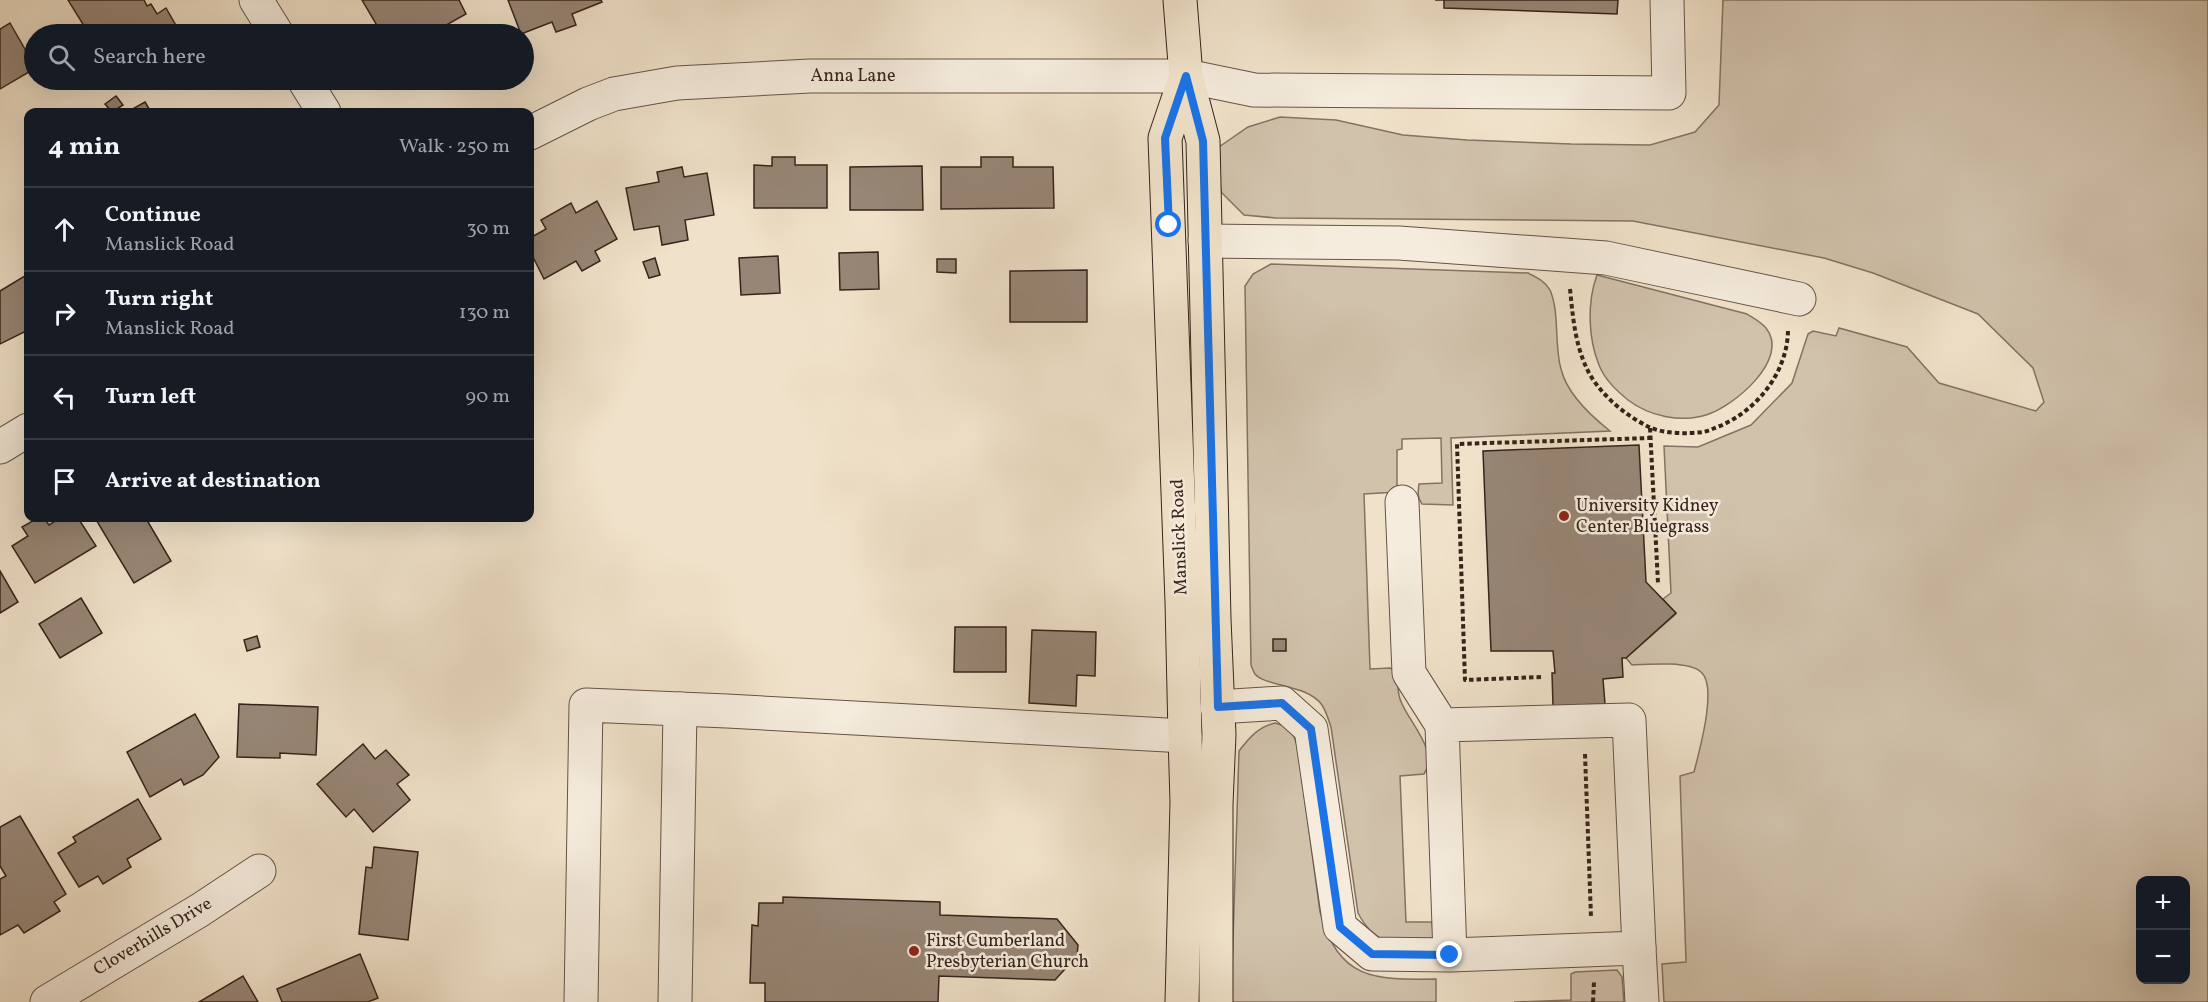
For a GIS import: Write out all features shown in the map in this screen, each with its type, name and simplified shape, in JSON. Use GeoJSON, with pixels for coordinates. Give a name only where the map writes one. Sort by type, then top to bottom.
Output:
{"type":"FeatureCollection","features":[{"type":"Feature","properties":{"kind":"main road","name":"Manslick Road"},"geometry":{"type":"LineString","coordinates":[[1180,0],[1186,76],[1203,141],[1218,707],[1216,1002]]}},
{"type":"Feature","properties":{"kind":"main road","name":"Manslick Road"},"geometry":{"type":"LineString","coordinates":[[1182,1002],[1185,736],[1165,138],[1186,76]]}},
{"type":"Feature","properties":{"kind":"street"},"geometry":{"type":"LineString","coordinates":[[256,0],[271,24]]}},
{"type":"Feature","properties":{"kind":"street","name":"Anna Lane"},"geometry":{"type":"LineString","coordinates":[[534,131],[588,104],[614,94],[677,83],[810,76],[1186,76],[1254,90],[1669,93],[1667,0]]}},
{"type":"Feature","properties":{"kind":"street"},"geometry":{"type":"LineString","coordinates":[[310,90],[322,108]]}},
{"type":"Feature","properties":{"kind":"street"},"geometry":{"type":"LineString","coordinates":[[1205,241],[1399,243],[1606,258],[1794,298]]}},
{"type":"Feature","properties":{"kind":"street"},"geometry":{"type":"LineString","coordinates":[[0,447],[24,432]]}},
{"type":"Feature","properties":{"kind":"street"},"geometry":{"type":"LineString","coordinates":[[1402,502],[1408,673],[1442,725],[1450,955]]}},
{"type":"Feature","properties":{"kind":"street"},"geometry":{"type":"LineString","coordinates":[[1218,707],[1282,703],[1311,729],[1340,927],[1372,954],[1450,955],[1639,948]]}},
{"type":"Feature","properties":{"kind":"street"},"geometry":{"type":"LineString","coordinates":[[581,1002],[586,705],[1185,736]]}},
{"type":"Feature","properties":{"kind":"street"},"geometry":{"type":"LineString","coordinates":[[675,1002],[680,709]]}},
{"type":"Feature","properties":{"kind":"street"},"geometry":{"type":"LineString","coordinates":[[1442,725],[1629,720],[1642,1002]]}},
{"type":"Feature","properties":{"kind":"street","name":"Cloverhills Drive"},"geometry":{"type":"LineString","coordinates":[[47,1002],[200,910],[258,872]]}},
{"type":"Feature","properties":{"kind":"path"},"geometry":{"type":"LineString","coordinates":[[1569,255],[1570,287],[1577,345],[1590,375],[1611,401],[1650,428],[1676,433],[1705,432],[1728,422],[1752,406],[1771,385],[1783,360],[1794,298]]}},
{"type":"Feature","properties":{"kind":"path"},"geometry":{"type":"LineString","coordinates":[[1650,428],[1658,583]]}},
{"type":"Feature","properties":{"kind":"path"},"geometry":{"type":"LineString","coordinates":[[1542,677],[1465,680],[1457,444],[1651,438]]}},
{"type":"Feature","properties":{"kind":"path"},"geometry":{"type":"LineString","coordinates":[[1585,744],[1592,923]]}},
{"type":"Feature","properties":{"kind":"path"},"geometry":{"type":"LineString","coordinates":[[1593,1002],[1595,976]]}},
{"type":"Feature","properties":{"kind":"shaded area"},"geometry":{"type":"Polygon","coordinates":[[[1723,0],[2208,0],[2208,1002],[1664,1002],[1662,964],[1686,962],[1680,776],[1694,772],[1706,720],[1708,691],[1706,679],[1695,668],[1668,664],[1632,665],[1626,658],[1676,614],[1663,599],[1671,593],[1664,446],[1698,447],[1751,425],[1792,383],[1808,334],[1813,331],[1836,336],[1839,328],[1907,347],[1939,383],[2036,411],[2044,402],[2033,368],[1978,314],[1873,273],[1824,258],[1633,221],[1276,218],[1244,215],[1221,192],[1216,149],[1248,127],[1280,117],[1336,120],[1403,135],[1571,144],[1650,145],[1695,132],[1719,105],[1723,0]]]}},
{"type":"Feature","properties":{"kind":"shaded area"},"geometry":{"type":"Polygon","coordinates":[[[1271,264],[1528,273],[1543,282],[1550,290],[1555,309],[1559,360],[1564,378],[1574,396],[1610,431],[1451,438],[1453,505],[1422,504],[1418,492],[1419,484],[1442,483],[1441,438],[1402,439],[1402,449],[1397,450],[1397,492],[1364,494],[1370,669],[1390,668],[1396,671],[1400,699],[1421,736],[1428,755],[1428,765],[1424,774],[1400,776],[1406,922],[1432,922],[1434,945],[1390,942],[1373,933],[1365,924],[1358,913],[1331,727],[1325,710],[1315,698],[1307,693],[1260,678],[1255,674],[1251,665],[1245,286],[1253,274],[1271,264]]]}},
{"type":"Feature","properties":{"kind":"shaded area"},"geometry":{"type":"Polygon","coordinates":[[[1597,275],[1747,314],[1766,328],[1772,340],[1771,354],[1765,367],[1756,380],[1743,392],[1706,415],[1675,418],[1655,414],[1636,406],[1608,380],[1595,354],[1590,308],[1597,275]]]}},
{"type":"Feature","properties":{"kind":"shaded area"},"geometry":{"type":"Polygon","coordinates":[[[1275,723],[1291,732],[1298,749],[1320,912],[1337,951],[1348,963],[1377,976],[1394,979],[1436,979],[1436,1002],[1231,1002],[1239,751],[1259,730],[1275,723]]]}},
{"type":"Feature","properties":{"kind":"shaded area"},"geometry":{"type":"Polygon","coordinates":[[[1617,970],[1622,977],[1624,1002],[1514,1002],[1571,1000],[1571,974],[1617,970]]]}},
{"type":"Feature","properties":{"kind":"building"},"geometry":{"type":"Polygon","coordinates":[[[68,0],[144,0],[147,6],[151,4],[157,14],[166,8],[175,24],[83,24],[68,0]]]}},
{"type":"Feature","properties":{"kind":"building"},"geometry":{"type":"Polygon","coordinates":[[[362,0],[459,0],[466,14],[448,24],[376,24],[362,0]]]}},
{"type":"Feature","properties":{"kind":"building"},"geometry":{"type":"Polygon","coordinates":[[[508,0],[601,0],[602,2],[572,14],[576,25],[556,32],[552,22],[534,29],[534,24],[517,24],[508,0]]]}},
{"type":"Feature","properties":{"kind":"building"},"geometry":{"type":"Polygon","coordinates":[[[1444,0],[1618,0],[1617,14],[1444,8],[1444,0]]]}},
{"type":"Feature","properties":{"kind":"building"},"geometry":{"type":"Polygon","coordinates":[[[10,23],[24,48],[24,75],[0,89],[0,29],[10,23]]]}},
{"type":"Feature","properties":{"kind":"building"},"geometry":{"type":"Polygon","coordinates":[[[116,96],[123,105],[118,108],[108,108],[105,104],[116,96]]]}},
{"type":"Feature","properties":{"kind":"building"},"geometry":{"type":"Polygon","coordinates":[[[145,102],[149,108],[134,108],[145,102]]]}},
{"type":"Feature","properties":{"kind":"building"},"geometry":{"type":"Polygon","coordinates":[[[772,157],[795,157],[795,165],[827,165],[827,208],[754,208],[754,165],[772,166],[772,157]]]}},
{"type":"Feature","properties":{"kind":"building"},"geometry":{"type":"Polygon","coordinates":[[[981,157],[1013,157],[1013,167],[1053,167],[1054,208],[941,209],[941,167],[981,167],[981,157]]]}},
{"type":"Feature","properties":{"kind":"building"},"geometry":{"type":"Polygon","coordinates":[[[922,166],[923,210],[850,210],[850,167],[922,166]]]}},
{"type":"Feature","properties":{"kind":"building"},"geometry":{"type":"Polygon","coordinates":[[[682,167],[684,177],[707,173],[714,215],[685,220],[688,240],[662,245],[659,226],[634,230],[626,188],[659,182],[657,172],[682,167]]]}},
{"type":"Feature","properties":{"kind":"building"},"geometry":{"type":"Polygon","coordinates":[[[597,201],[617,239],[595,251],[600,261],[582,271],[576,261],[544,279],[534,259],[534,236],[546,229],[541,220],[571,203],[576,213],[597,201]]]}},
{"type":"Feature","properties":{"kind":"building"},"geometry":{"type":"Polygon","coordinates":[[[878,252],[879,289],[840,290],[839,253],[878,252]]]}},
{"type":"Feature","properties":{"kind":"building"},"geometry":{"type":"Polygon","coordinates":[[[778,256],[780,293],[741,295],[739,258],[778,256]]]}},
{"type":"Feature","properties":{"kind":"building"},"geometry":{"type":"Polygon","coordinates":[[[655,258],[660,275],[649,278],[643,262],[655,258]]]}},
{"type":"Feature","properties":{"kind":"building"},"geometry":{"type":"Polygon","coordinates":[[[937,259],[956,259],[956,273],[937,272],[937,259]]]}},
{"type":"Feature","properties":{"kind":"building"},"geometry":{"type":"Polygon","coordinates":[[[1087,270],[1087,322],[1010,322],[1010,271],[1087,270]]]}},
{"type":"Feature","properties":{"kind":"building"},"geometry":{"type":"Polygon","coordinates":[[[24,276],[24,332],[0,344],[0,291],[24,276]]]}},
{"type":"Feature","properties":{"kind":"building","name":"University Kidney Center Bluegrass"},"geometry":{"type":"Polygon","coordinates":[[[1639,445],[1646,582],[1676,613],[1626,658],[1622,658],[1623,677],[1603,679],[1605,704],[1553,706],[1552,673],[1555,673],[1553,651],[1491,651],[1483,451],[1639,445]]]}},
{"type":"Feature","properties":{"kind":"building"},"geometry":{"type":"Polygon","coordinates":[[[31,522],[47,522],[49,525],[54,522],[81,522],[96,546],[35,583],[12,546],[28,536],[22,527],[31,522]]]}},
{"type":"Feature","properties":{"kind":"building"},"geometry":{"type":"Polygon","coordinates":[[[97,522],[148,522],[171,561],[134,583],[97,522]]]}},
{"type":"Feature","properties":{"kind":"building"},"geometry":{"type":"Polygon","coordinates":[[[0,571],[18,602],[0,613],[0,571]]]}},
{"type":"Feature","properties":{"kind":"building"},"geometry":{"type":"Polygon","coordinates":[[[81,598],[102,633],[60,658],[39,624],[81,598]]]}},
{"type":"Feature","properties":{"kind":"building"},"geometry":{"type":"Polygon","coordinates":[[[955,627],[1006,627],[1006,672],[954,672],[955,627]]]}},
{"type":"Feature","properties":{"kind":"building"},"geometry":{"type":"Polygon","coordinates":[[[1032,630],[1096,632],[1095,676],[1077,675],[1076,706],[1029,703],[1032,630]]]}},
{"type":"Feature","properties":{"kind":"building"},"geometry":{"type":"Polygon","coordinates":[[[257,636],[260,647],[247,651],[244,640],[257,636]]]}},
{"type":"Feature","properties":{"kind":"building"},"geometry":{"type":"Polygon","coordinates":[[[1273,639],[1286,639],[1286,651],[1273,651],[1273,639]]]}},
{"type":"Feature","properties":{"kind":"building"},"geometry":{"type":"Polygon","coordinates":[[[239,704],[318,707],[316,755],[280,753],[280,758],[237,757],[239,704]]]}},
{"type":"Feature","properties":{"kind":"building"},"geometry":{"type":"Polygon","coordinates":[[[195,714],[219,757],[203,775],[184,785],[181,779],[150,797],[127,752],[195,714]]]}},
{"type":"Feature","properties":{"kind":"building"},"geometry":{"type":"Polygon","coordinates":[[[363,744],[375,759],[386,750],[409,775],[397,784],[410,800],[373,832],[354,809],[346,817],[317,784],[363,744]]]}},
{"type":"Feature","properties":{"kind":"building"},"geometry":{"type":"Polygon","coordinates":[[[138,799],[161,839],[127,859],[131,867],[103,884],[98,876],[79,887],[58,853],[76,842],[73,837],[138,799]]]}},
{"type":"Feature","properties":{"kind":"building"},"geometry":{"type":"Polygon","coordinates":[[[20,816],[66,894],[54,902],[60,911],[24,933],[18,925],[0,935],[0,879],[6,876],[0,866],[0,827],[20,816]]]}},
{"type":"Feature","properties":{"kind":"building"},"geometry":{"type":"Polygon","coordinates":[[[374,847],[418,852],[408,940],[359,934],[366,867],[372,868],[374,847]]]}},
{"type":"Feature","properties":{"kind":"building","name":"First Cumberland Presbyterian Church"},"geometry":{"type":"Polygon","coordinates":[[[783,897],[940,902],[940,915],[1057,919],[1078,945],[1077,956],[1055,980],[939,976],[938,1002],[765,1002],[765,983],[750,983],[752,925],[758,926],[759,903],[783,903],[783,897]]]}},
{"type":"Feature","properties":{"kind":"building"},"geometry":{"type":"Polygon","coordinates":[[[360,954],[378,998],[368,1002],[282,1002],[277,989],[360,954]]]}},
{"type":"Feature","properties":{"kind":"building"},"geometry":{"type":"Polygon","coordinates":[[[243,976],[258,1002],[199,1002],[243,976]]]}},
{"type":"Feature","properties":{"kind":"place","name":"University Kidney Center Bluegrass"},"geometry":{"type":"Point","coordinates":[1564,516]}},
{"type":"Feature","properties":{"kind":"place","name":"First Cumberland Presbyterian Church"},"geometry":{"type":"Point","coordinates":[914,951]}},
{"type":"Feature","properties":{"kind":"route"},"geometry":{"type":"LineString","coordinates":[[1169,225],[1165,138],[1186,76],[1203,141],[1218,707],[1282,703],[1311,729],[1340,927],[1372,954],[1450,955]]}}]}
